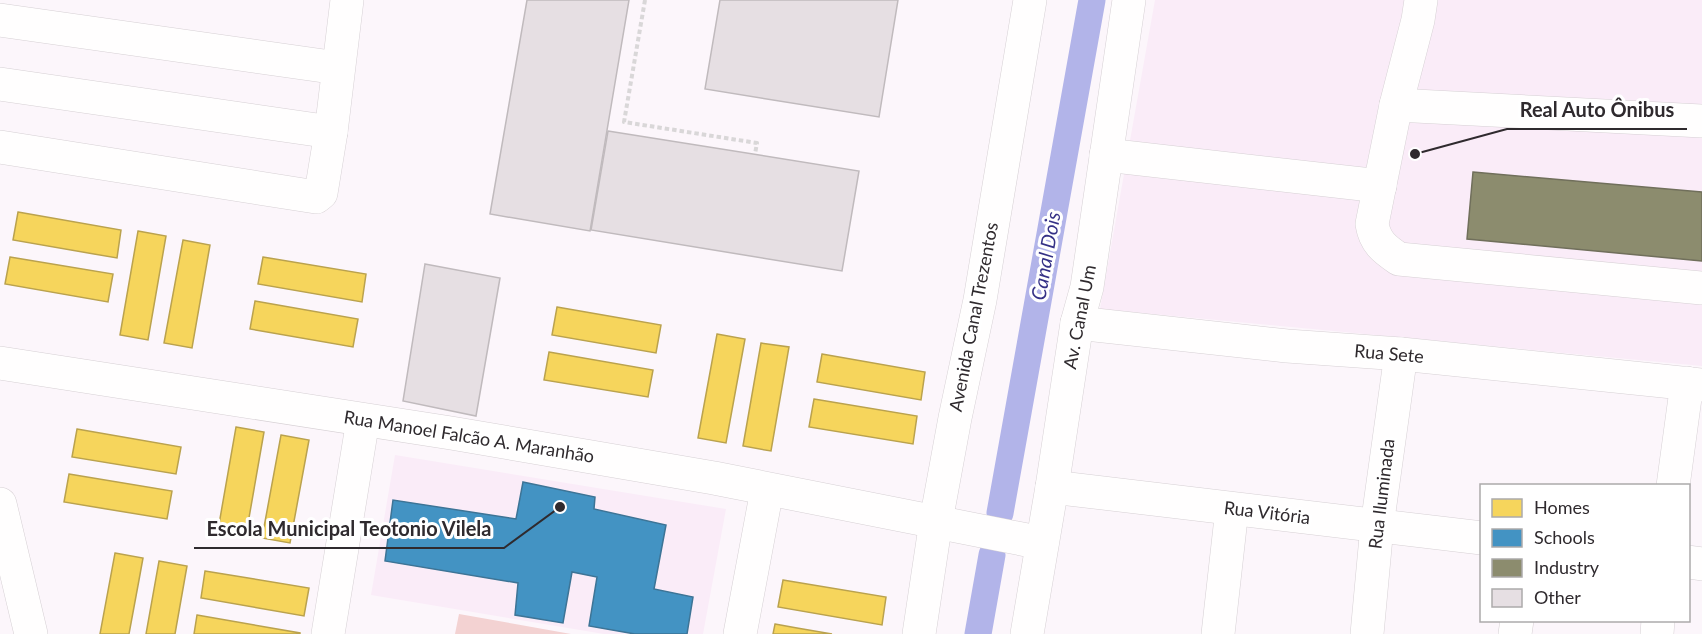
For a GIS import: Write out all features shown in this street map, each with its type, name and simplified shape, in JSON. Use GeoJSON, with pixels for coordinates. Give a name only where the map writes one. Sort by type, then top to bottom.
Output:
{"type":"FeatureCollection","features":[{"type":"Feature","properties":{"kind":"street"},"geometry":{"type":"LineString","coordinates":[[0,147],[316,197],[321,193],[331,132],[347,0]]}},
{"type":"Feature","properties":{"kind":"street","name":"Avenida Canal Trezentos"},"geometry":{"type":"LineString","coordinates":[[919,634],[936,521],[980,300],[1030,0]]}},
{"type":"Feature","properties":{"kind":"street","name":"Av. Canal Um"},"geometry":{"type":"LineString","coordinates":[[1027,634],[1077,322],[1087,287],[1129,0]]}},
{"type":"Feature","properties":{"kind":"street"},"geometry":{"type":"LineString","coordinates":[[1421,0],[1396,105],[1372,224],[1374,237],[1384,249],[1399,259],[1702,288]]}},
{"type":"Feature","properties":{"kind":"street"},"geometry":{"type":"LineString","coordinates":[[0,20],[338,68]]}},
{"type":"Feature","properties":{"kind":"street"},"geometry":{"type":"LineString","coordinates":[[0,84],[331,132]]}},
{"type":"Feature","properties":{"kind":"street"},"geometry":{"type":"LineString","coordinates":[[1396,105],[1702,121]]}},
{"type":"Feature","properties":{"kind":"street"},"geometry":{"type":"LineString","coordinates":[[1106,155],[1380,186]]}},
{"type":"Feature","properties":{"kind":"street","name":"Rua Sete"},"geometry":{"type":"LineString","coordinates":[[1077,322],[1287,346],[1401,354],[1695,384]]}},
{"type":"Feature","properties":{"kind":"street","name":"Rua Iluminada"},"geometry":{"type":"LineString","coordinates":[[1367,634],[1377,526],[1401,354]]}},
{"type":"Feature","properties":{"kind":"street","name":"Rua Manoel Falcão A. Maranhão"},"geometry":{"type":"LineString","coordinates":[[0,363],[657,469],[1042,543]]}},
{"type":"Feature","properties":{"kind":"street"},"geometry":{"type":"LineString","coordinates":[[1673,484],[1695,384]]}},
{"type":"Feature","properties":{"kind":"street"},"geometry":{"type":"LineString","coordinates":[[328,634],[363,420]]}},
{"type":"Feature","properties":{"kind":"street","name":"Rua Vitória"},"geometry":{"type":"LineString","coordinates":[[1052,488],[1480,538]]}},
{"type":"Feature","properties":{"kind":"street"},"geometry":{"type":"LineString","coordinates":[[740,634],[767,490]]}},
{"type":"Feature","properties":{"kind":"street"},"geometry":{"type":"LineString","coordinates":[[0,504],[31,634]]}},
{"type":"Feature","properties":{"kind":"street"},"geometry":{"type":"LineString","coordinates":[[1218,634],[1232,509]]}},
{"type":"Feature","properties":{"kind":"path"},"geometry":{"type":"LineString","coordinates":[[645,0],[624,122],[758,143],[755,154]]}},
{"type":"Feature","properties":{"kind":"shaded area"},"geometry":{"type":"Polygon","coordinates":[[[1155,0],[1702,0],[1702,366],[1100,309],[1155,0]]]}},
{"type":"Feature","properties":{"kind":"shaded area"},"geometry":{"type":"Polygon","coordinates":[[[395,455],[726,509],[703,634],[604,634],[371,595],[395,455]]]}},
{"type":"Feature","properties":{"kind":"shaded area"},"geometry":{"type":"Polygon","coordinates":[[[459,614],[571,634],[455,634],[459,614]]]}},
{"type":"Feature","properties":{"kind":"building: Homes"},"geometry":{"type":"Polygon","coordinates":[[[18,212],[121,230],[117,258],[13,240],[18,212]]]}},
{"type":"Feature","properties":{"kind":"building: Homes"},"geometry":{"type":"Polygon","coordinates":[[[138,231],[166,236],[148,340],[120,335],[138,231]]]}},
{"type":"Feature","properties":{"kind":"building: Homes"},"geometry":{"type":"Polygon","coordinates":[[[183,240],[210,245],[192,348],[164,343],[183,240]]]}},
{"type":"Feature","properties":{"kind":"building: Homes"},"geometry":{"type":"Polygon","coordinates":[[[10,257],[113,274],[108,302],[5,284],[10,257]]]}},
{"type":"Feature","properties":{"kind":"building: Homes"},"geometry":{"type":"Polygon","coordinates":[[[263,257],[366,274],[362,302],[258,284],[263,257]]]}},
{"type":"Feature","properties":{"kind":"building: Homes"},"geometry":{"type":"Polygon","coordinates":[[[255,301],[358,319],[353,347],[250,329],[255,301]]]}},
{"type":"Feature","properties":{"kind":"building: Homes"},"geometry":{"type":"Polygon","coordinates":[[[557,307],[661,325],[656,353],[552,335],[557,307]]]}},
{"type":"Feature","properties":{"kind":"building: Homes"},"geometry":{"type":"Polygon","coordinates":[[[717,334],[745,339],[726,443],[698,438],[717,334]]]}},
{"type":"Feature","properties":{"kind":"building: Homes"},"geometry":{"type":"Polygon","coordinates":[[[761,343],[789,347],[771,451],[743,446],[761,343]]]}},
{"type":"Feature","properties":{"kind":"building: Homes"},"geometry":{"type":"Polygon","coordinates":[[[549,352],[653,370],[648,397],[544,380],[549,352]]]}},
{"type":"Feature","properties":{"kind":"building: Homes"},"geometry":{"type":"Polygon","coordinates":[[[822,354],[925,372],[921,400],[817,382],[822,354]]]}},
{"type":"Feature","properties":{"kind":"building: Homes"},"geometry":{"type":"Polygon","coordinates":[[[814,399],[917,416],[913,444],[809,427],[814,399]]]}},
{"type":"Feature","properties":{"kind":"building: Homes"},"geometry":{"type":"Polygon","coordinates":[[[236,427],[264,432],[246,535],[218,530],[236,427]]]}},
{"type":"Feature","properties":{"kind":"building: Homes"},"geometry":{"type":"Polygon","coordinates":[[[77,429],[181,447],[176,474],[72,457],[77,429]]]}},
{"type":"Feature","properties":{"kind":"building: Homes"},"geometry":{"type":"Polygon","coordinates":[[[281,435],[309,440],[290,543],[262,538],[281,435]]]}},
{"type":"Feature","properties":{"kind":"building: Homes"},"geometry":{"type":"Polygon","coordinates":[[[69,474],[172,491],[167,519],[64,502],[69,474]]]}},
{"type":"Feature","properties":{"kind":"building: Homes"},"geometry":{"type":"Polygon","coordinates":[[[115,553],[143,558],[129,634],[100,634],[115,553]]]}},
{"type":"Feature","properties":{"kind":"building: Homes"},"geometry":{"type":"Polygon","coordinates":[[[159,561],[187,566],[175,634],[146,634],[159,561]]]}},
{"type":"Feature","properties":{"kind":"building: Homes"},"geometry":{"type":"Polygon","coordinates":[[[205,571],[309,588],[304,616],[201,598],[205,571]]]}},
{"type":"Feature","properties":{"kind":"building: Homes"},"geometry":{"type":"Polygon","coordinates":[[[783,580],[886,597],[882,625],[778,607],[783,580]]]}},
{"type":"Feature","properties":{"kind":"building: Homes"},"geometry":{"type":"Polygon","coordinates":[[[197,615],[300,633],[300,634],[194,634],[197,615]]]}},
{"type":"Feature","properties":{"kind":"building: Homes"},"geometry":{"type":"Polygon","coordinates":[[[775,624],[797,628],[832,634],[773,634],[775,624]]]}},
{"type":"Feature","properties":{"kind":"building: Schools"},"geometry":{"type":"Polygon","coordinates":[[[523,482],[595,497],[594,509],[666,525],[654,589],[693,597],[687,634],[635,634],[589,626],[597,577],[572,572],[563,623],[515,615],[518,583],[385,561],[393,500],[516,519],[523,482]]]}},
{"type":"Feature","properties":{"kind":"building: Industry"},"geometry":{"type":"Polygon","coordinates":[[[1473,172],[1702,192],[1702,261],[1467,239],[1473,172]]]}},
{"type":"Feature","properties":{"kind":"building: Other"},"geometry":{"type":"Polygon","coordinates":[[[527,0],[629,0],[590,231],[490,214],[527,0]]]}},
{"type":"Feature","properties":{"kind":"building: Other"},"geometry":{"type":"Polygon","coordinates":[[[720,0],[898,0],[879,117],[705,89],[720,0]]]}},
{"type":"Feature","properties":{"kind":"building: Other"},"geometry":{"type":"Polygon","coordinates":[[[608,131],[859,171],[842,271],[591,230],[608,131]]]}},
{"type":"Feature","properties":{"kind":"building: Other"},"geometry":{"type":"Polygon","coordinates":[[[425,264],[500,278],[476,416],[403,401],[425,264]]]}},
{"type":"Feature","properties":{"kind":"waterway","name":"Canal Dois"},"geometry":{"type":"LineString","coordinates":[[1000,513],[1092,0]]}},
{"type":"Feature","properties":{"kind":"waterway","name":"Canal Dois"},"geometry":{"type":"LineString","coordinates":[[978,634],[992,555]]}},
{"type":"Feature","properties":{"kind":"place","name":"Real Auto Ônibus"},"geometry":{"type":"Point","coordinates":[1415,154]}},
{"type":"Feature","properties":{"kind":"place","name":"Escola Municipal Teotonio Vilela"},"geometry":{"type":"Point","coordinates":[560,507]}}]}
